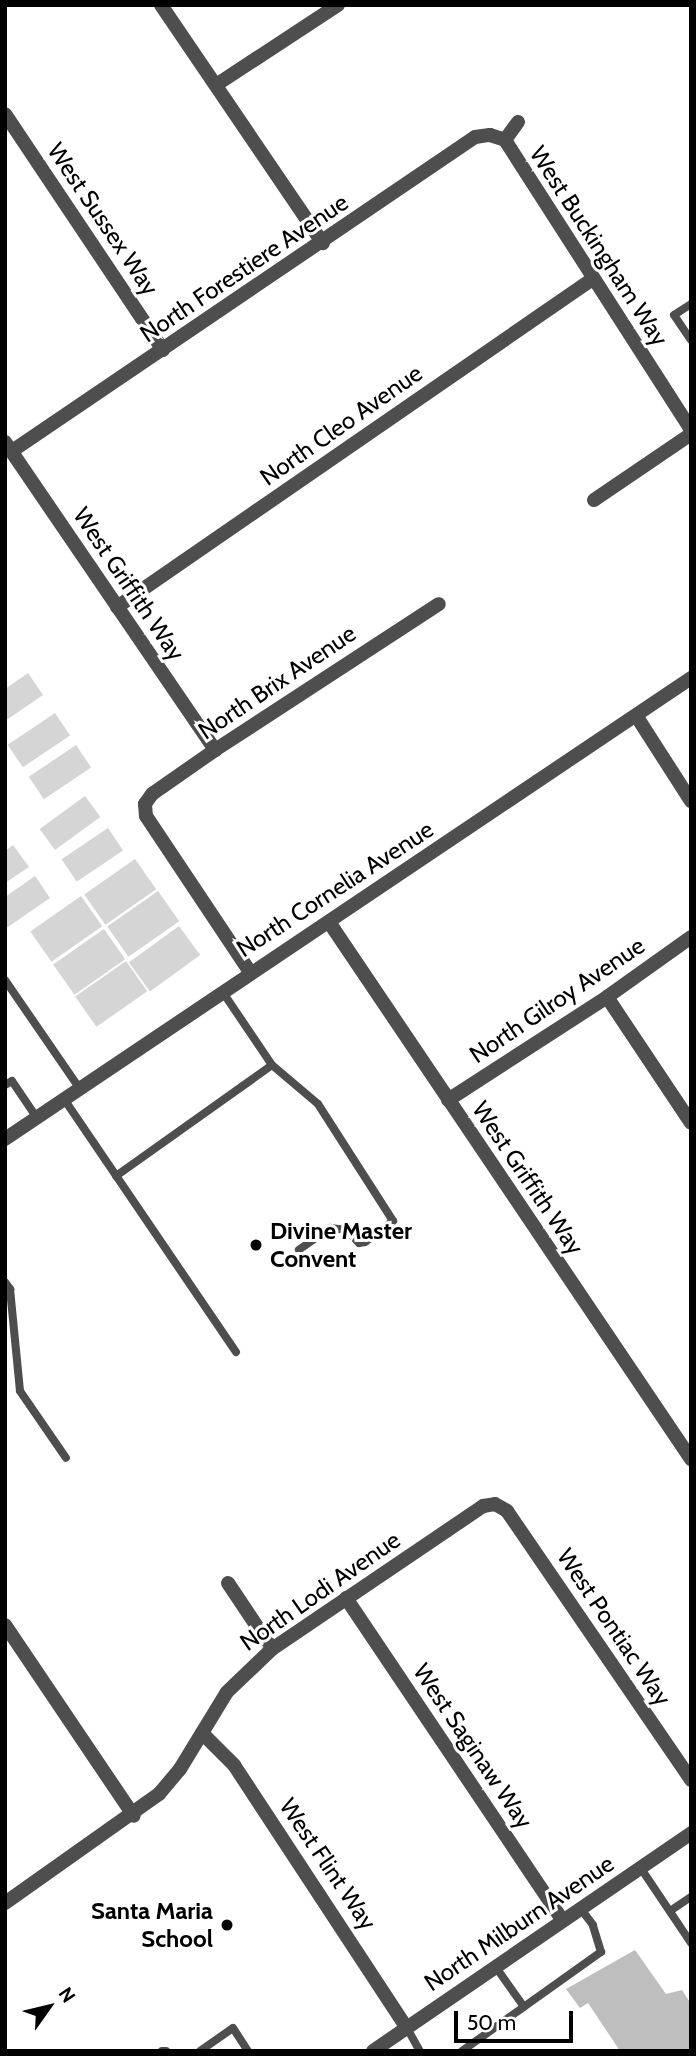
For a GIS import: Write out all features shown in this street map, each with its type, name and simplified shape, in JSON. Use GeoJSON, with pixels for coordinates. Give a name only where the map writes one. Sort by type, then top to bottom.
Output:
{"type":"FeatureCollection","features":[{"type":"Feature","properties":{"kind":"street"},"geometry":{"type":"LineString","coordinates":[[161,5],[323,243]]}},
{"type":"Feature","properties":{"kind":"street"},"geometry":{"type":"LineString","coordinates":[[216,85],[338,5]]}},
{"type":"Feature","properties":{"kind":"street","name":"West Sussex Way"},"geometry":{"type":"LineString","coordinates":[[5,114],[163,350]]}},
{"type":"Feature","properties":{"kind":"street","name":"West Buckingham Way"},"geometry":{"type":"LineString","coordinates":[[518,122],[505,140],[591,280],[691,432]]}},
{"type":"Feature","properties":{"kind":"street","name":"North Forestiere Avenue"},"geometry":{"type":"LineString","coordinates":[[8,447],[163,350],[475,137],[490,135],[505,140]]}},
{"type":"Feature","properties":{"kind":"street","name":"North Cleo Avenue"},"geometry":{"type":"LineString","coordinates":[[117,607],[591,280]]}},
{"type":"Feature","properties":{"kind":"street"},"geometry":{"type":"LineString","coordinates":[[594,500],[691,432]]}},
{"type":"Feature","properties":{"kind":"street","name":"West Griffith Way"},"geometry":{"type":"LineString","coordinates":[[8,447],[215,750]]}},
{"type":"Feature","properties":{"kind":"street","name":"North Brix Avenue"},"geometry":{"type":"LineString","coordinates":[[250,972],[146,816],[145,804],[152,794],[215,750],[439,604]]}},
{"type":"Feature","properties":{"kind":"street","name":"North Cornelia Avenue"},"geometry":{"type":"LineString","coordinates":[[5,1139],[250,972],[637,717],[691,678]]}},
{"type":"Feature","properties":{"kind":"street"},"geometry":{"type":"LineString","coordinates":[[637,717],[691,801]]}},
{"type":"Feature","properties":{"kind":"street","name":"West Griffith Way"},"geometry":{"type":"LineString","coordinates":[[329,922],[691,1458]]}},
{"type":"Feature","properties":{"kind":"street","name":"North Gilroy Avenue"},"geometry":{"type":"LineString","coordinates":[[448,1100],[607,997],[691,937]]}},
{"type":"Feature","properties":{"kind":"street"},"geometry":{"type":"LineString","coordinates":[[607,997],[691,1123]]}},
{"type":"Feature","properties":{"kind":"street","name":"North Lodi Avenue"},"geometry":{"type":"LineString","coordinates":[[5,1903],[134,1816],[180,1769],[227,1692],[272,1648],[483,1506],[495,1504]]}},
{"type":"Feature","properties":{"kind":"street","name":"West Pontiac Way"},"geometry":{"type":"LineString","coordinates":[[495,1504],[507,1511],[691,1780]]}},
{"type":"Feature","properties":{"kind":"street"},"geometry":{"type":"LineString","coordinates":[[228,1583],[272,1648]]}},
{"type":"Feature","properties":{"kind":"street","name":"West Saginaw Way"},"geometry":{"type":"LineString","coordinates":[[346,1598],[562,1920]]}},
{"type":"Feature","properties":{"kind":"street"},"geometry":{"type":"LineString","coordinates":[[5,1625],[134,1816]]}},
{"type":"Feature","properties":{"kind":"street","name":"West Flint Way"},"geometry":{"type":"LineString","coordinates":[[202,1733],[234,1765],[398,2008],[407,2028]]}},
{"type":"Feature","properties":{"kind":"street","name":"North Milburn Avenue"},"geometry":{"type":"LineString","coordinates":[[373,2051],[691,1833]]}},
{"type":"Feature","properties":{"kind":"lane"},"geometry":{"type":"LineString","coordinates":[[691,304],[674,316],[691,340]]}},
{"type":"Feature","properties":{"kind":"lane"},"geometry":{"type":"LineString","coordinates":[[5,980],[80,1089]]}},
{"type":"Feature","properties":{"kind":"lane"},"geometry":{"type":"LineString","coordinates":[[222,991],[272,1065],[318,1104],[393,1221],[365,1242],[359,1243],[347,1230],[330,1228],[299,1250]]}},
{"type":"Feature","properties":{"kind":"lane"},"geometry":{"type":"LineString","coordinates":[[116,1176],[272,1065]]}},
{"type":"Feature","properties":{"kind":"lane"},"geometry":{"type":"LineString","coordinates":[[5,1085],[12,1081],[37,1118]]}},
{"type":"Feature","properties":{"kind":"lane"},"geometry":{"type":"LineString","coordinates":[[64,1099],[236,1352]]}},
{"type":"Feature","properties":{"kind":"lane"},"geometry":{"type":"LineString","coordinates":[[5,1282],[10,1289],[20,1391],[66,1458]]}},
{"type":"Feature","properties":{"kind":"lane"},"geometry":{"type":"LineString","coordinates":[[640,1867],[691,1942]]}},
{"type":"Feature","properties":{"kind":"lane"},"geometry":{"type":"LineString","coordinates":[[670,1911],[691,1897]]}},
{"type":"Feature","properties":{"kind":"lane"},"geometry":{"type":"LineString","coordinates":[[462,2051],[601,1952],[593,1925],[580,1907]]}},
{"type":"Feature","properties":{"kind":"lane"},"geometry":{"type":"LineString","coordinates":[[495,1966],[524,2007]]}},
{"type":"Feature","properties":{"kind":"lane"},"geometry":{"type":"LineString","coordinates":[[200,2051],[233,2028],[248,2051]]}},
{"type":"Feature","properties":{"kind":"lane"},"geometry":{"type":"LineString","coordinates":[[407,2028],[420,2051]]}},
{"type":"Feature","properties":{"kind":"shaded area"},"geometry":{"type":"Polygon","coordinates":[[[28,673],[43,695],[5,721],[5,689],[28,673]]]}},
{"type":"Feature","properties":{"kind":"shaded area"},"geometry":{"type":"Polygon","coordinates":[[[55,713],[70,735],[23,767],[8,745],[55,713]]]}},
{"type":"Feature","properties":{"kind":"shaded area"},"geometry":{"type":"Polygon","coordinates":[[[76,745],[91,767],[44,799],[29,777],[76,745]]]}},
{"type":"Feature","properties":{"kind":"shaded area"},"geometry":{"type":"Polygon","coordinates":[[[85,796],[100,817],[55,850],[40,829],[85,796]]]}},
{"type":"Feature","properties":{"kind":"shaded area"},"geometry":{"type":"Polygon","coordinates":[[[108,828],[123,850],[77,882],[62,859],[108,828]]]}},
{"type":"Feature","properties":{"kind":"shaded area"},"geometry":{"type":"Polygon","coordinates":[[[13,845],[29,867],[5,883],[5,851],[13,845]]]}},
{"type":"Feature","properties":{"kind":"shaded area"},"geometry":{"type":"Polygon","coordinates":[[[135,859],[156,889],[105,925],[84,895],[135,859]]]}},
{"type":"Feature","properties":{"kind":"shaded area"},"geometry":{"type":"Polygon","coordinates":[[[35,876],[50,898],[5,929],[5,897],[35,876]]]}},
{"type":"Feature","properties":{"kind":"shaded area"},"geometry":{"type":"Polygon","coordinates":[[[158,891],[179,921],[128,957],[107,927],[158,891]]]}},
{"type":"Feature","properties":{"kind":"shaded area"},"geometry":{"type":"Polygon","coordinates":[[[81,896],[102,926],[51,962],[30,932],[81,896]]]}},
{"type":"Feature","properties":{"kind":"shaded area"},"geometry":{"type":"Polygon","coordinates":[[[179,926],[200,955],[150,992],[129,962],[179,926]]]}},
{"type":"Feature","properties":{"kind":"shaded area"},"geometry":{"type":"Polygon","coordinates":[[[104,929],[125,959],[74,995],[53,965],[104,929]]]}},
{"type":"Feature","properties":{"kind":"shaded area"},"geometry":{"type":"Polygon","coordinates":[[[126,961],[147,991],[96,1027],[75,997],[126,961]]]}},
{"type":"Feature","properties":{"kind":"building"},"geometry":{"type":"Polygon","coordinates":[[[635,1950],[666,1994],[682,1990],[691,2004],[691,2051],[620,2051],[588,2003],[580,2008],[566,1989],[635,1950]]]}},
{"type":"Feature","properties":{"kind":"place","name":"Divine Master Convent"},"geometry":{"type":"Point","coordinates":[256,1245]}},
{"type":"Feature","properties":{"kind":"place","name":"Santa Maria School"},"geometry":{"type":"Point","coordinates":[227,1925]}}]}
